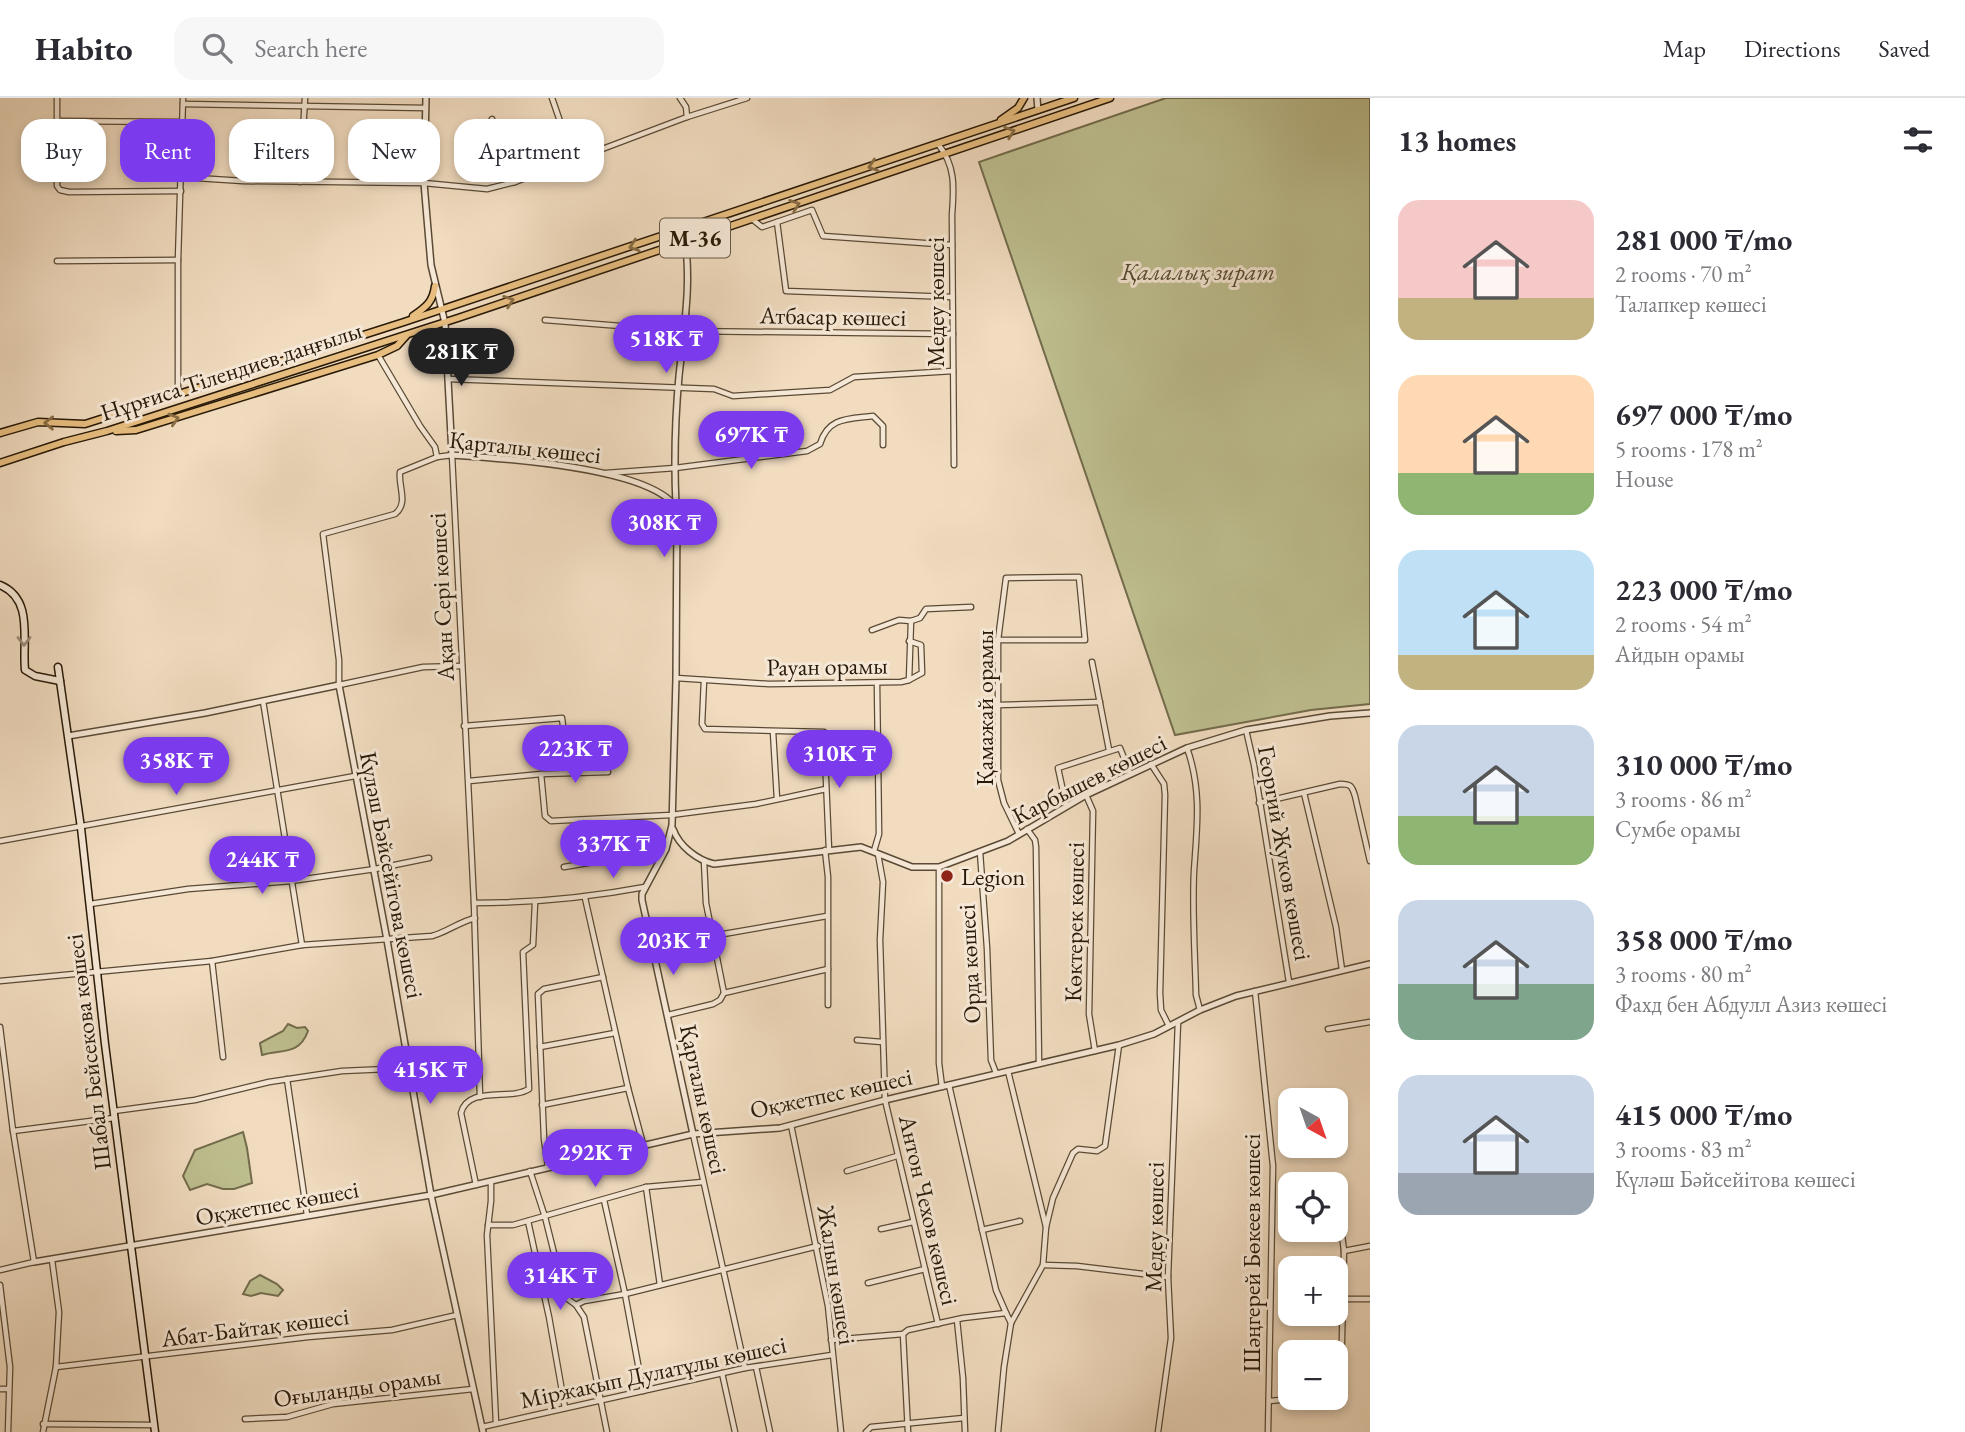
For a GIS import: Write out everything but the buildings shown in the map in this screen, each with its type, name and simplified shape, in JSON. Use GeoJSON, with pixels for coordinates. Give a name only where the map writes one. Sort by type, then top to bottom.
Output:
{"type":"FeatureCollection","features":[{"type":"Feature","properties":{"kind":"main road"},"geometry":{"type":"LineString","coordinates":[[992,126],[1018,108],[1024,98]]}},
{"type":"Feature","properties":{"kind":"main road","name":"Нұрғиса Тілендиев даңғылы"},"geometry":{"type":"LineString","coordinates":[[0,433],[38,422],[85,424],[178,395],[1074,98]]}},
{"type":"Feature","properties":{"kind":"main road","name":"Нұрғиса Тілендиев даңғылы"},"geometry":{"type":"LineString","coordinates":[[0,463],[406,336],[1110,98]]}},
{"type":"Feature","properties":{"kind":"main road"},"geometry":{"type":"LineString","coordinates":[[404,322],[428,306],[435,286]]}},
{"type":"Feature","properties":{"kind":"main road"},"geometry":{"type":"LineString","coordinates":[[107,431],[136,430],[379,355],[397,346],[406,336]]}},
{"type":"Feature","properties":{"kind":"main road"},"geometry":{"type":"LineString","coordinates":[[339,357],[364,359]]}},
{"type":"Feature","properties":{"kind":"main road"},"geometry":{"type":"LineString","coordinates":[[244,373],[248,380],[247,387]]}},
{"type":"Feature","properties":{"kind":"main road"},"geometry":{"type":"LineString","coordinates":[[85,424],[88,436]]}},
{"type":"Feature","properties":{"kind":"main road"},"geometry":{"type":"LineString","coordinates":[[0,585],[13,592],[21,606],[25,670],[35,676],[60,681]]}},
{"type":"Feature","properties":{"kind":"main road","name":"Шабал Бейсекова көшесі"},"geometry":{"type":"LineString","coordinates":[[58,667],[81,828],[96,971],[155,1429]]}},
{"type":"Feature","properties":{"kind":"street"},"geometry":{"type":"LineString","coordinates":[[57,98],[58,119]]}},
{"type":"Feature","properties":{"kind":"street"},"geometry":{"type":"LineString","coordinates":[[303,119],[305,98]]}},
{"type":"Feature","properties":{"kind":"street","name":"Ақан Сері көшесі"},"geometry":{"type":"LineString","coordinates":[[426,98],[424,184],[435,286],[445,323],[464,726],[469,780],[480,1097]]}},
{"type":"Feature","properties":{"kind":"street"},"geometry":{"type":"LineString","coordinates":[[552,98],[559,119]]}},
{"type":"Feature","properties":{"kind":"street"},"geometry":{"type":"LineString","coordinates":[[680,98],[686,107],[687,117]]}},
{"type":"Feature","properties":{"kind":"street"},"geometry":{"type":"LineString","coordinates":[[604,148],[747,98]]}},
{"type":"Feature","properties":{"kind":"street"},"geometry":{"type":"LineString","coordinates":[[1037,98],[1038,110]]}},
{"type":"Feature","properties":{"kind":"street"},"geometry":{"type":"LineString","coordinates":[[183,119],[183,101],[426,108]]}},
{"type":"Feature","properties":{"kind":"street","name":"Медеу көшесі"},"geometry":{"type":"LineString","coordinates":[[938,144],[946,154],[954,176],[954,465]]}},
{"type":"Feature","properties":{"kind":"street"},"geometry":{"type":"LineString","coordinates":[[57,182],[60,190],[69,192],[181,191]]}},
{"type":"Feature","properties":{"kind":"street"},"geometry":{"type":"LineString","coordinates":[[178,395],[181,182]]}},
{"type":"Feature","properties":{"kind":"street"},"geometry":{"type":"LineString","coordinates":[[300,182],[424,184],[487,189],[515,182]]}},
{"type":"Feature","properties":{"kind":"street"},"geometry":{"type":"LineString","coordinates":[[752,219],[762,227],[812,210],[823,236],[952,245]]}},
{"type":"Feature","properties":{"kind":"street"},"geometry":{"type":"LineString","coordinates":[[777,222],[786,291],[952,297]]}},
{"type":"Feature","properties":{"kind":"street","name":"Қарталы көшесі"},"geometry":{"type":"LineString","coordinates":[[683,229],[688,258],[675,468],[676,678],[672,825],[666,849],[642,894],[642,900],[745,1368]]}},
{"type":"Feature","properties":{"kind":"street"},"geometry":{"type":"LineString","coordinates":[[57,261],[178,260]]}},
{"type":"Feature","properties":{"kind":"street","name":"Атбасар көшесі"},"geometry":{"type":"LineString","coordinates":[[545,320],[684,331],[953,334]]}},
{"type":"Feature","properties":{"kind":"street","name":"Қарталы көшесі"},"geometry":{"type":"LineString","coordinates":[[379,355],[435,447],[437,457],[452,455],[544,462],[605,473],[662,494],[676,506]]}},
{"type":"Feature","properties":{"kind":"street"},"geometry":{"type":"LineString","coordinates":[[447,379],[714,389],[733,396],[830,390],[854,377],[953,371]]}},
{"type":"Feature","properties":{"kind":"street"},"geometry":{"type":"LineString","coordinates":[[605,473],[675,468],[807,451],[820,444],[824,430],[836,422],[852,418],[873,416],[883,426],[883,445]]}},
{"type":"Feature","properties":{"kind":"street","name":"Күләш Бәйсейітова көшесі"},"geometry":{"type":"LineString","coordinates":[[437,457],[400,472],[403,501],[400,510],[395,514],[323,534],[339,685],[355,776],[387,940],[431,1195],[483,1429]]}},
{"type":"Feature","properties":{"kind":"street","name":"Қамажай орамы"},"geometry":{"type":"LineString","coordinates":[[998,640],[1085,640],[1079,577],[1006,578],[998,640],[998,780],[1004,803],[1019,834]]}},
{"type":"Feature","properties":{"kind":"street"},"geometry":{"type":"LineString","coordinates":[[872,630],[899,620],[911,621],[920,618],[926,609],[971,607]]}},
{"type":"Feature","properties":{"kind":"street","name":"Рауан орамы"},"geometry":{"type":"LineString","coordinates":[[676,678],[769,684],[877,684],[909,680],[911,621]]}},
{"type":"Feature","properties":{"kind":"street"},"geometry":{"type":"LineString","coordinates":[[909,641],[921,645],[922,673],[909,680]]}},
{"type":"Feature","properties":{"kind":"street"},"geometry":{"type":"LineString","coordinates":[[1092,662],[1109,750]]}},
{"type":"Feature","properties":{"kind":"street"},"geometry":{"type":"LineString","coordinates":[[68,736],[263,701],[423,667],[462,666]]}},
{"type":"Feature","properties":{"kind":"street"},"geometry":{"type":"LineString","coordinates":[[704,680],[703,729],[824,732],[828,1005]]}},
{"type":"Feature","properties":{"kind":"street","name":"Антон Чехов көшесі"},"geometry":{"type":"LineString","coordinates":[[877,684],[879,834],[876,852],[883,882],[880,940],[885,1100],[938,1324]]}},
{"type":"Feature","properties":{"kind":"street"},"geometry":{"type":"LineString","coordinates":[[263,701],[302,945]]}},
{"type":"Feature","properties":{"kind":"street"},"geometry":{"type":"LineString","coordinates":[[998,705],[1100,702]]}},
{"type":"Feature","properties":{"kind":"street","name":"Карбышев көшесі"},"geometry":{"type":"LineString","coordinates":[[704,861],[723,864],[861,847],[912,867],[939,867],[1008,841],[1066,805],[1187,748],[1246,730],[1330,716],[1370,713]]}},
{"type":"Feature","properties":{"kind":"street"},"geometry":{"type":"LineString","coordinates":[[464,726],[562,718],[569,772]]}},
{"type":"Feature","properties":{"kind":"street","name":"Георгий Жуков көшесі"},"geometry":{"type":"LineString","coordinates":[[1246,730],[1289,982]]}},
{"type":"Feature","properties":{"kind":"street"},"geometry":{"type":"LineString","coordinates":[[773,732],[777,799]]}},
{"type":"Feature","properties":{"kind":"street"},"geometry":{"type":"LineString","coordinates":[[1066,805],[1058,768],[1120,748],[1130,773]]}},
{"type":"Feature","properties":{"kind":"street"},"geometry":{"type":"LineString","coordinates":[[1187,748],[1194,768],[1199,826],[1194,872],[1196,995],[1200,1010]]}},
{"type":"Feature","properties":{"kind":"street"},"geometry":{"type":"LineString","coordinates":[[1151,764],[1164,784],[1166,796],[1160,993],[1161,1010],[1169,1027]]}},
{"type":"Feature","properties":{"kind":"street"},"geometry":{"type":"LineString","coordinates":[[469,780],[569,772],[608,772]]}},
{"type":"Feature","properties":{"kind":"street"},"geometry":{"type":"LineString","coordinates":[[541,774],[545,816],[551,821],[671,816],[748,805],[826,789]]}},
{"type":"Feature","properties":{"kind":"street"},"geometry":{"type":"LineString","coordinates":[[0,841],[355,776]]}},
{"type":"Feature","properties":{"kind":"street"},"geometry":{"type":"LineString","coordinates":[[1259,803],[1340,784],[1353,786],[1370,861]]}},
{"type":"Feature","properties":{"kind":"street"},"geometry":{"type":"LineString","coordinates":[[1304,793],[1336,927],[1342,970]]}},
{"type":"Feature","properties":{"kind":"street","name":"Көктерек көшесі"},"geometry":{"type":"LineString","coordinates":[[1086,795],[1093,811],[1089,1014],[1095,1051]]}},
{"type":"Feature","properties":{"kind":"street"},"geometry":{"type":"LineString","coordinates":[[668,1015],[713,1004],[720,1000],[724,993],[706,903],[704,861],[692,855],[675,834],[672,825]]}},
{"type":"Feature","properties":{"kind":"street"},"geometry":{"type":"LineString","coordinates":[[1027,829],[1035,840],[1036,847],[1039,1064]]}},
{"type":"Feature","properties":{"kind":"street"},"geometry":{"type":"LineString","coordinates":[[564,867],[666,849]]}},
{"type":"Feature","properties":{"kind":"street","name":"Орда көшесі"},"geometry":{"type":"LineString","coordinates":[[980,852],[991,1060],[996,1073]]}},
{"type":"Feature","properties":{"kind":"street"},"geometry":{"type":"LineString","coordinates":[[90,904],[188,890],[291,881],[429,858]]}},
{"type":"Feature","properties":{"kind":"street"},"geometry":{"type":"LineString","coordinates":[[939,867],[939,1063],[996,1290],[1011,1323]]}},
{"type":"Feature","properties":{"kind":"street"},"geometry":{"type":"LineString","coordinates":[[474,903],[535,903],[585,898],[646,887]]}},
{"type":"Feature","properties":{"kind":"street"},"geometry":{"type":"LineString","coordinates":[[585,898],[643,1144]]}},
{"type":"Feature","properties":{"kind":"street"},"geometry":{"type":"LineString","coordinates":[[476,1185],[461,1113],[463,1106],[480,1097],[518,1093],[529,1089],[523,952],[533,945],[535,903]]}},
{"type":"Feature","properties":{"kind":"street"},"geometry":{"type":"LineString","coordinates":[[712,936],[827,916]]}},
{"type":"Feature","properties":{"kind":"street"},"geometry":{"type":"LineString","coordinates":[[0,981],[212,961],[302,945],[432,936],[443,933],[459,922],[475,918]]}},
{"type":"Feature","properties":{"kind":"street"},"geometry":{"type":"LineString","coordinates":[[212,961],[223,1057]]}},
{"type":"Feature","properties":{"kind":"street","name":"Оқжетпес көшесі"},"geometry":{"type":"LineString","coordinates":[[0,1270],[431,1195],[693,1134],[792,1125],[885,1100],[1119,1045],[1255,990],[1370,964]]}},
{"type":"Feature","properties":{"kind":"street"},"geometry":{"type":"LineString","coordinates":[[724,993],[828,969]]}},
{"type":"Feature","properties":{"kind":"street"},"geometry":{"type":"LineString","coordinates":[[548,1167],[542,1105],[538,996],[544,989],[603,977]]}},
{"type":"Feature","properties":{"kind":"street","name":"Шәңгерей Бөкеев көшесі"},"geometry":{"type":"LineString","coordinates":[[1255,990],[1273,1166],[1268,1432]]}},
{"type":"Feature","properties":{"kind":"street","name":"Медеу көшесі"},"geometry":{"type":"LineString","coordinates":[[1158,1432],[1171,1338],[1168,1277],[1178,1022]]}},
{"type":"Feature","properties":{"kind":"street"},"geometry":{"type":"LineString","coordinates":[[1328,1029],[1370,1022]]}},
{"type":"Feature","properties":{"kind":"street"},"geometry":{"type":"LineString","coordinates":[[0,1027],[34,1262]]}},
{"type":"Feature","properties":{"kind":"street"},"geometry":{"type":"LineString","coordinates":[[540,1047],[615,1033]]}},
{"type":"Feature","properties":{"kind":"street"},"geometry":{"type":"LineString","coordinates":[[857,1040],[882,1042]]}},
{"type":"Feature","properties":{"kind":"street"},"geometry":{"type":"LineString","coordinates":[[998,1432],[1011,1323],[1043,1265],[1046,1227],[1053,1198],[1076,1150],[1097,1151],[1105,1146],[1119,1045]]}},
{"type":"Feature","properties":{"kind":"street"},"geometry":{"type":"LineString","coordinates":[[13,1130],[195,1100],[287,1079],[342,1071],[410,1068]]}},
{"type":"Feature","properties":{"kind":"street"},"geometry":{"type":"LineString","coordinates":[[1008,1071],[1046,1227]]}},
{"type":"Feature","properties":{"kind":"street"},"geometry":{"type":"LineString","coordinates":[[287,1079],[307,1215]]}},
{"type":"Feature","properties":{"kind":"street"},"geometry":{"type":"LineString","coordinates":[[542,1105],[628,1088]]}},
{"type":"Feature","properties":{"kind":"street","name":"Жалын көшесі"},"geometry":{"type":"LineString","coordinates":[[792,1125],[828,1306],[841,1432]]}},
{"type":"Feature","properties":{"kind":"street"},"geometry":{"type":"LineString","coordinates":[[847,1171],[897,1156]]}},
{"type":"Feature","properties":{"kind":"street"},"geometry":{"type":"LineString","coordinates":[[530,1171],[545,1217],[565,1297],[584,1317],[607,1432]]}},
{"type":"Feature","properties":{"kind":"street"},"geometry":{"type":"LineString","coordinates":[[491,1181],[487,1235],[496,1423]]}},
{"type":"Feature","properties":{"kind":"street"},"geometry":{"type":"LineString","coordinates":[[488,1224],[513,1225],[528,1222],[646,1187],[703,1182]]}},
{"type":"Feature","properties":{"kind":"street"},"geometry":{"type":"LineString","coordinates":[[646,1187],[660,1285]]}},
{"type":"Feature","properties":{"kind":"street"},"geometry":{"type":"LineString","coordinates":[[604,1199],[643,1391]]}},
{"type":"Feature","properties":{"kind":"street"},"geometry":{"type":"LineString","coordinates":[[528,1222],[565,1408]]}},
{"type":"Feature","properties":{"kind":"street"},"geometry":{"type":"LineString","coordinates":[[881,1228],[913,1222]]}},
{"type":"Feature","properties":{"kind":"street"},"geometry":{"type":"LineString","coordinates":[[982,1230],[1020,1222]]}},
{"type":"Feature","properties":{"kind":"street"},"geometry":{"type":"LineString","coordinates":[[1343,1242],[1344,1256]]}},
{"type":"Feature","properties":{"kind":"street"},"geometry":{"type":"LineString","coordinates":[[573,1304],[724,1271],[818,1246]]}},
{"type":"Feature","properties":{"kind":"street"},"geometry":{"type":"LineString","coordinates":[[1344,1251],[1370,1246]]}},
{"type":"Feature","properties":{"kind":"street"},"geometry":{"type":"LineString","coordinates":[[43,1432],[56,1367],[59,1312],[52,1260]]}},
{"type":"Feature","properties":{"kind":"street"},"geometry":{"type":"LineString","coordinates":[[1043,1265],[1077,1266],[1168,1277]]}},
{"type":"Feature","properties":{"kind":"street"},"geometry":{"type":"LineString","coordinates":[[868,1283],[925,1269]]}},
{"type":"Feature","properties":{"kind":"street"},"geometry":{"type":"LineString","coordinates":[[0,1284],[10,1367],[8,1432]]}},
{"type":"Feature","properties":{"kind":"street"},"geometry":{"type":"LineString","coordinates":[[1348,1299],[1370,1299]]}},
{"type":"Feature","properties":{"kind":"street"},"geometry":{"type":"LineString","coordinates":[[831,1340],[903,1334],[908,1329],[1006,1313]]}},
{"type":"Feature","properties":{"kind":"street","name":"Абат-Байтақ көшесі"},"geometry":{"type":"LineString","coordinates":[[56,1367],[392,1329],[457,1315]]}},
{"type":"Feature","properties":{"kind":"street"},"geometry":{"type":"LineString","coordinates":[[957,1320],[965,1432]]}},
{"type":"Feature","properties":{"kind":"street"},"geometry":{"type":"LineString","coordinates":[[903,1334],[908,1432]]}},
{"type":"Feature","properties":{"kind":"street","name":"Міржақып Дулатұлы көшесі"},"geometry":{"type":"LineString","coordinates":[[483,1429],[496,1423],[745,1368],[832,1354]]}},
{"type":"Feature","properties":{"kind":"street"},"geometry":{"type":"LineString","coordinates":[[756,1367],[770,1432]]}},
{"type":"Feature","properties":{"kind":"street"},"geometry":{"type":"LineString","coordinates":[[722,1373],[735,1432]]}},
{"type":"Feature","properties":{"kind":"street"},"geometry":{"type":"LineString","coordinates":[[0,1389],[8,1389]]}},
{"type":"Feature","properties":{"kind":"street","name":"Оғыланды орамы"},"geometry":{"type":"LineString","coordinates":[[245,1419],[287,1417],[332,1404],[473,1389]]}},
{"type":"Feature","properties":{"kind":"street"},"geometry":{"type":"LineString","coordinates":[[1269,1401],[1278,1400]]}},
{"type":"Feature","properties":{"kind":"street"},"geometry":{"type":"LineString","coordinates":[[866,1432],[871,1427],[964,1418]]}},
{"type":"Feature","properties":{"kind":"street"},"geometry":{"type":"LineString","coordinates":[[43,1424],[155,1429]]}},
{"type":"Feature","properties":{"kind":"green space","name":"Қалалық зират"},"geometry":{"type":"Polygon","coordinates":[[[1166,98],[1370,98],[1370,704],[1311,710],[1175,735],[979,162],[1166,98]]]}},
{"type":"Feature","properties":{"kind":"green space"},"geometry":{"type":"Polygon","coordinates":[[[288,1024],[297,1028],[305,1027],[308,1031],[300,1044],[289,1050],[262,1055],[260,1043],[283,1031],[288,1024]]]}},
{"type":"Feature","properties":{"kind":"green space"},"geometry":{"type":"Polygon","coordinates":[[[243,1132],[252,1183],[234,1189],[207,1184],[190,1190],[183,1176],[195,1150],[243,1132]]]}},
{"type":"Feature","properties":{"kind":"green space"},"geometry":{"type":"Polygon","coordinates":[[[260,1275],[283,1290],[278,1296],[243,1294],[250,1281],[260,1275]]]}},
{"type":"Feature","properties":{"kind":"place","name":"Legion"},"geometry":{"type":"Point","coordinates":[947,876]}}]}
